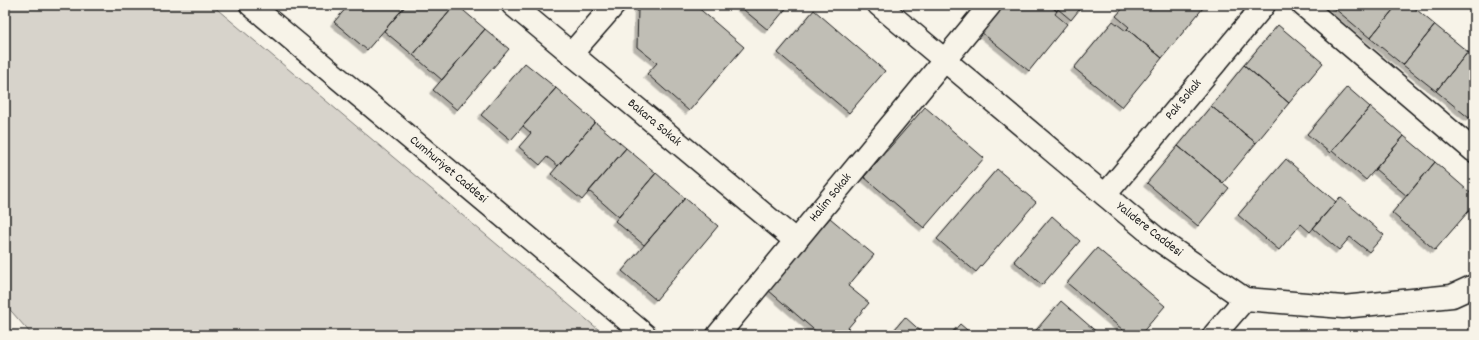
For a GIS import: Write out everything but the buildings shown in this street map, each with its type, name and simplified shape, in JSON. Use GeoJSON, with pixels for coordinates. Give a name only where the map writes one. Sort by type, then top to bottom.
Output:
{"type":"FeatureCollection","features":[{"type":"Feature","properties":{"kind":"street","name":"Cumhuriyet Caddesi"},"geometry":{"type":"LineString","coordinates":[[251,5],[645,335]]}},
{"type":"Feature","properties":{"kind":"street","name":"Bakara Sokak"},"geometry":{"type":"LineString","coordinates":[[513,5],[796,241]]}},
{"type":"Feature","properties":{"kind":"street"},"geometry":{"type":"LineString","coordinates":[[571,54],[614,5]]}},
{"type":"Feature","properties":{"kind":"street","name":"Halim Sokak"},"geometry":{"type":"LineString","coordinates":[[718,335],[990,5]]}},
{"type":"Feature","properties":{"kind":"street","name":"Pak Sokak"},"geometry":{"type":"LineString","coordinates":[[1105,195],[1264,5]]}},
{"type":"Feature","properties":{"kind":"street"},"geometry":{"type":"LineString","coordinates":[[1303,5],[1474,150]]}},
{"type":"Feature","properties":{"kind":"street","name":"Yalıdere Caddesi"},"geometry":{"type":"LineString","coordinates":[[882,6],[1156,238],[1245,299],[1343,307],[1452,296],[1474,286]]}},
{"type":"Feature","properties":{"kind":"street"},"geometry":{"type":"LineString","coordinates":[[1214,335],[1245,299]]}},
{"type":"Feature","properties":{"kind":"shaded area"},"geometry":{"type":"Polygon","coordinates":[[[5,5],[212,5],[605,335],[32,335],[5,304],[5,5]]]}}]}
